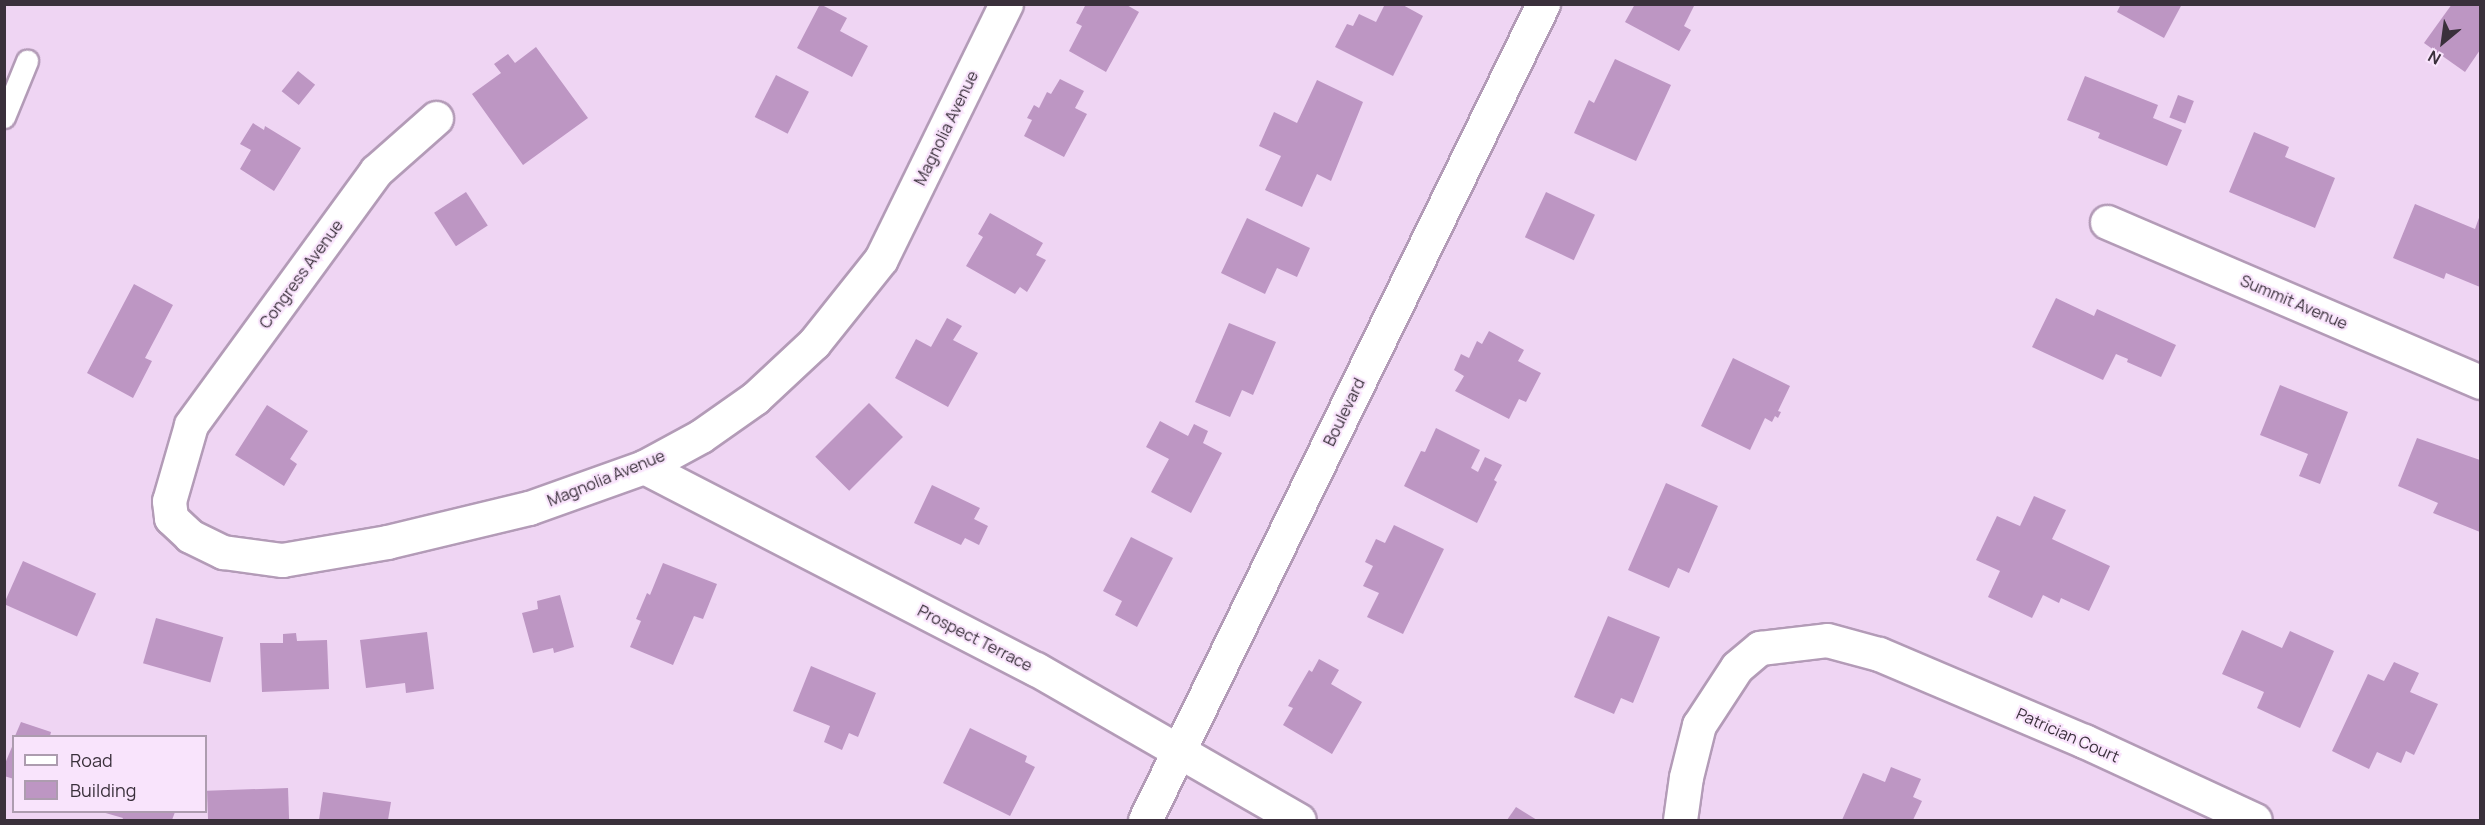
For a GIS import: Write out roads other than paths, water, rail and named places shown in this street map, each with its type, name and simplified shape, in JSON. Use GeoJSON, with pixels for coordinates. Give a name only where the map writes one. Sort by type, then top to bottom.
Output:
{"type":"FeatureCollection","features":[{"type":"Feature","properties":{"kind":"street","name":"Magnolia Avenue"},"geometry":{"type":"LineString","coordinates":[[184,444],[169,501],[171,518],[190,536],[223,552],[282,560],[387,542],[529,508],[644,466],[701,436],[755,398],[813,343],[881,259],[1006,4]]}},
{"type":"Feature","properties":{"kind":"street","name":"Boulevard"},"geometry":{"type":"LineString","coordinates":[[1145,820],[1543,4]]}},
{"type":"Feature","properties":{"kind":"street","name":"Congress Avenue"},"geometry":{"type":"LineString","coordinates":[[184,444],[191,425],[376,171],[436,118]]}},
{"type":"Feature","properties":{"kind":"street","name":"Summit Avenue"},"geometry":{"type":"LineString","coordinates":[[2107,222],[2481,382]]}},
{"type":"Feature","properties":{"kind":"street","name":"Prospect Terrace"},"geometry":{"type":"LineString","coordinates":[[644,466],[1036,669],[1299,820]]}},
{"type":"Feature","properties":{"kind":"street","name":"Patrician Court"},"geometry":{"type":"LineString","coordinates":[[1680,820],[1686,777],[1699,725],[1737,667],[1760,648],[1827,640],[1879,654],[2084,741],[2255,820]]}},
{"type":"Feature","properties":{"kind":"lane"},"geometry":{"type":"LineString","coordinates":[[4,117],[27,61]]}}]}
